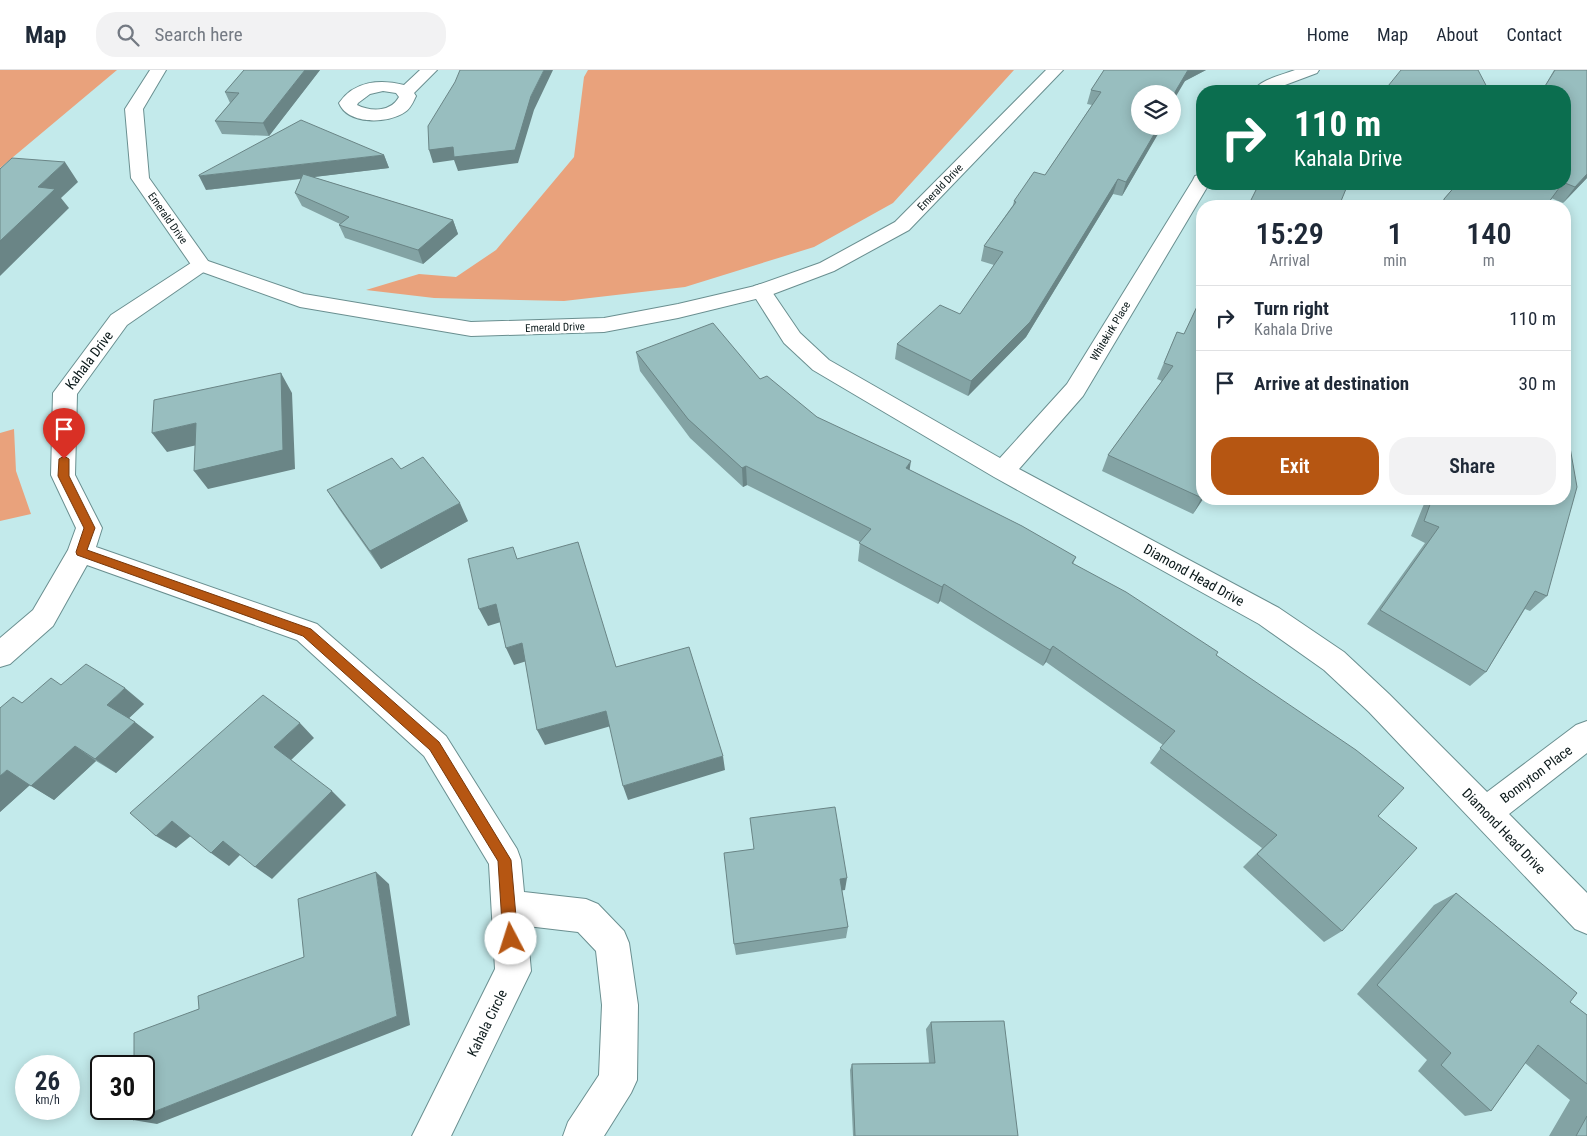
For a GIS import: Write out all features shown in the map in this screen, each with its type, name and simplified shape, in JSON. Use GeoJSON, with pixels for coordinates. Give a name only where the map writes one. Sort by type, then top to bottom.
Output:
{"type":"FeatureCollection","features":[{"type":"Feature","properties":{"kind":"street","name":"Emerald Drive"},"geometry":{"type":"LineString","coordinates":[[158,70],[134,109],[140,178],[201,265],[300,300],[471,329],[604,325],[678,311],[761,290],[827,267],[902,226],[1055,70]]}},
{"type":"Feature","properties":{"kind":"street"},"geometry":{"type":"LineString","coordinates":[[406,92],[429,70]]}},
{"type":"Feature","properties":{"kind":"street"},"geometry":{"type":"LineString","coordinates":[[1272,85],[1312,70]]}},
{"type":"Feature","properties":{"kind":"street","name":"Whitekirk Place"},"geometry":{"type":"LineString","coordinates":[[1004,471],[1075,390],[1196,190]]}},
{"type":"Feature","properties":{"kind":"street","name":"Kahala Drive"},"geometry":{"type":"LineString","coordinates":[[81,552],[89,528],[64,476],[64,393],[118,320],[201,265]]}},
{"type":"Feature","properties":{"kind":"street","name":"Diamond Head Drive"},"geometry":{"type":"LineString","coordinates":[[761,290],[792,338],[821,365],[1004,471],[1269,616],[1334,661],[1379,702],[1587,917]]}},
{"type":"Feature","properties":{"kind":"street"},"geometry":{"type":"LineString","coordinates":[[0,655],[43,618],[81,552]]}},
{"type":"Feature","properties":{"kind":"street","name":"Kahala Circle"},"geometry":{"type":"LineString","coordinates":[[81,552],[307,632],[434,746],[504,860],[513,971],[431,1136]]}},
{"type":"Feature","properties":{"kind":"street","name":"Bonnyton Place"},"geometry":{"type":"LineString","coordinates":[[1486,812],[1587,735]]}},
{"type":"Feature","properties":{"kind":"street"},"geometry":{"type":"LineString","coordinates":[[508,907],[586,916],[612,943],[620,1005],[618,1080],[582,1136]]}},
{"type":"Feature","properties":{"kind":"shaded area"},"geometry":{"type":"Polygon","coordinates":[[[0,70],[117,70],[0,168],[0,70]]]}},
{"type":"Feature","properties":{"kind":"shaded area"},"geometry":{"type":"Polygon","coordinates":[[[588,70],[1014,70],[893,203],[814,247],[685,287],[564,301],[434,298],[366,290],[419,274],[456,277],[496,250],[574,157],[584,77],[588,70]]]}},
{"type":"Feature","properties":{"kind":"shaded area"},"geometry":{"type":"Polygon","coordinates":[[[14,429],[16,471],[31,514],[0,521],[0,433],[14,429]]]}},
{"type":"Feature","properties":{"kind":"building"},"geometry":{"type":"Polygon","coordinates":[[[244,70],[305,70],[263,123],[215,121],[239,93],[225,92],[244,70]]]}},
{"type":"Feature","properties":{"kind":"building"},"geometry":{"type":"Polygon","coordinates":[[[460,70],[544,70],[531,96],[515,150],[454,157],[453,147],[429,150],[428,126],[455,82],[460,70]]]}},
{"type":"Feature","properties":{"kind":"building"},"geometry":{"type":"Polygon","coordinates":[[[1104,70],[1188,70],[1179,85],[1131,85],[1131,135],[1154,135],[1126,182],[1118,179],[1030,322],[971,381],[897,344],[940,305],[960,314],[1003,252],[984,246],[1016,202],[1014,201],[1034,172],[1045,175],[1101,92],[1091,90],[1104,70]]]}},
{"type":"Feature","properties":{"kind":"building"},"geometry":{"type":"Polygon","coordinates":[[[1401,70],[1478,70],[1486,85],[1389,85],[1401,70]]]}},
{"type":"Feature","properties":{"kind":"building"},"geometry":{"type":"Polygon","coordinates":[[[1555,70],[1587,70],[1587,174],[1575,187],[1571,185],[1571,85],[1546,85],[1555,70]]]}},
{"type":"Feature","properties":{"kind":"building"},"geometry":{"type":"Polygon","coordinates":[[[301,120],[384,155],[199,176],[199,175],[301,120]]]}},
{"type":"Feature","properties":{"kind":"building"},"geometry":{"type":"Polygon","coordinates":[[[12,158],[65,162],[38,187],[55,189],[0,241],[0,169],[12,158]]]}},
{"type":"Feature","properties":{"kind":"building"},"geometry":{"type":"Polygon","coordinates":[[[303,174],[453,220],[418,250],[339,225],[349,217],[295,193],[303,174]]]}},
{"type":"Feature","properties":{"kind":"building"},"geometry":{"type":"Polygon","coordinates":[[[1256,190],[1346,190],[1341,200],[1251,200],[1256,190]]]}},
{"type":"Feature","properties":{"kind":"building"},"geometry":{"type":"Polygon","coordinates":[[[1452,190],[1558,190],[1550,200],[1444,199],[1452,190]]]}},
{"type":"Feature","properties":{"kind":"building"},"geometry":{"type":"Polygon","coordinates":[[[1196,309],[1196,495],[1108,455],[1173,366],[1164,363],[1177,332],[1184,334],[1196,309]]]}},
{"type":"Feature","properties":{"kind":"building"},"geometry":{"type":"Polygon","coordinates":[[[713,323],[760,379],[767,376],[817,417],[911,461],[906,468],[1022,526],[1076,557],[1072,563],[1126,592],[1218,652],[1216,655],[1356,750],[1404,788],[1378,816],[1417,848],[1342,931],[1257,854],[1277,835],[1160,748],[1175,731],[1053,646],[1050,650],[944,584],[942,587],[859,543],[871,529],[746,466],[742,468],[688,419],[636,352],[713,323]]]}},
{"type":"Feature","properties":{"kind":"building"},"geometry":{"type":"Polygon","coordinates":[[[281,373],[283,450],[194,471],[196,423],[152,433],[154,400],[281,373]]]}},
{"type":"Feature","properties":{"kind":"building"},"geometry":{"type":"Polygon","coordinates":[[[1571,453],[1577,487],[1547,596],[1535,591],[1486,672],[1380,610],[1439,527],[1424,521],[1430,505],[1571,505],[1571,453]]]}},
{"type":"Feature","properties":{"kind":"building"},"geometry":{"type":"Polygon","coordinates":[[[423,457],[460,503],[370,551],[327,490],[392,458],[401,469],[423,457]]]}},
{"type":"Feature","properties":{"kind":"building"},"geometry":{"type":"Polygon","coordinates":[[[578,542],[616,667],[689,647],[723,756],[623,786],[606,711],[537,730],[522,643],[506,648],[496,604],[479,609],[468,559],[513,547],[517,559],[578,542]]]}},
{"type":"Feature","properties":{"kind":"building"},"geometry":{"type":"Polygon","coordinates":[[[86,664],[125,688],[107,705],[135,722],[95,759],[75,746],[31,786],[7,770],[0,776],[0,708],[13,697],[22,703],[51,678],[61,685],[86,664]]]}},
{"type":"Feature","properties":{"kind":"building"},"geometry":{"type":"Polygon","coordinates":[[[263,695],[300,723],[274,747],[332,791],[255,867],[223,841],[211,853],[172,821],[156,836],[130,813],[263,695]]]}},
{"type":"Feature","properties":{"kind":"building"},"geometry":{"type":"Polygon","coordinates":[[[835,807],[847,878],[840,879],[848,927],[734,944],[724,853],[754,849],[750,818],[835,807]]]}},
{"type":"Feature","properties":{"kind":"building"},"geometry":{"type":"Polygon","coordinates":[[[376,872],[397,1016],[155,1111],[155,1055],[134,1055],[134,1033],[199,1009],[198,996],[304,957],[298,899],[376,872]]]}},
{"type":"Feature","properties":{"kind":"building"},"geometry":{"type":"Polygon","coordinates":[[[1456,893],[1577,993],[1570,1002],[1587,1015],[1587,1084],[1538,1045],[1491,1111],[1441,1065],[1451,1053],[1377,985],[1456,893]]]}},
{"type":"Feature","properties":{"kind":"building"},"geometry":{"type":"Polygon","coordinates":[[[1004,1021],[1018,1136],[855,1136],[852,1064],[935,1063],[931,1022],[1004,1021]]]}},
{"type":"Feature","properties":{"kind":"building"},"geometry":{"type":"Polygon","coordinates":[[[1587,1116],[1587,1136],[1576,1136],[1587,1116]]]}},
{"type":"Feature","properties":{"kind":"route"},"geometry":{"type":"LineString","coordinates":[[64,459],[64,476],[89,528],[81,552],[307,632],[434,746],[504,860],[511,939]]}}]}
